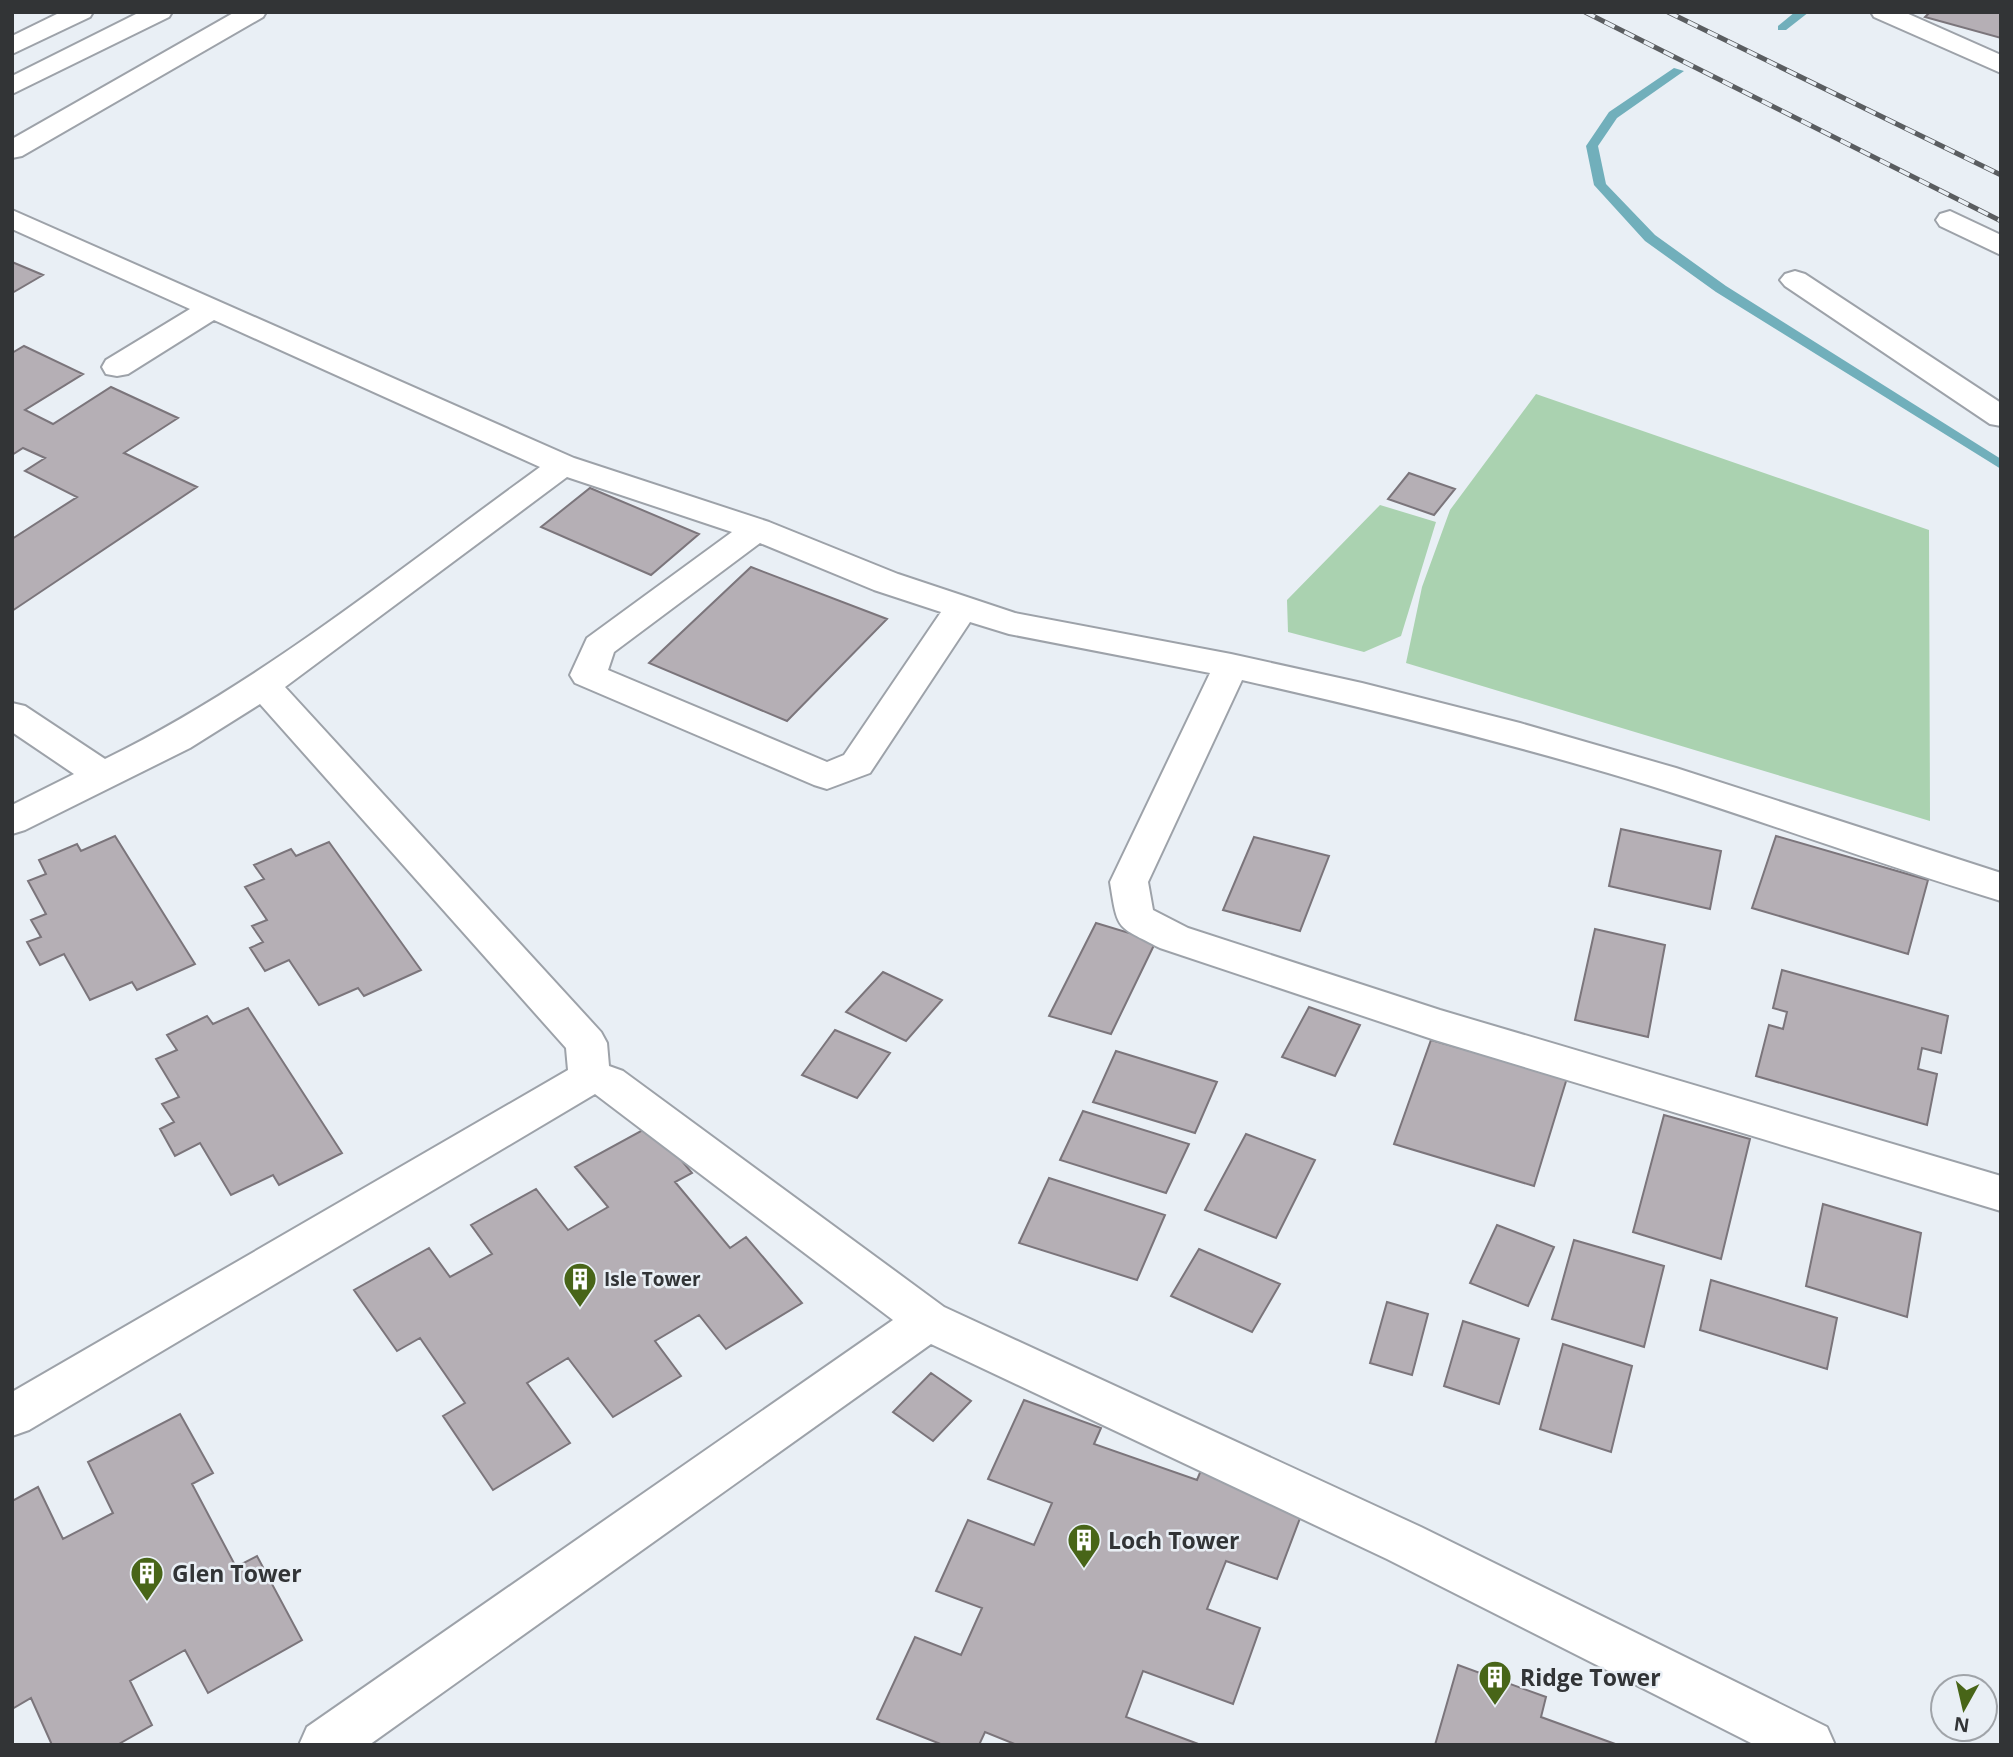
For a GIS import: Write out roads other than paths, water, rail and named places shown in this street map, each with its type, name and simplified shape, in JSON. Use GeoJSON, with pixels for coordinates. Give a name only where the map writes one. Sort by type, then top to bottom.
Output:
{"type":"FeatureCollection","features":[{"type":"Feature","properties":{"kind":"street"},"geometry":{"type":"LineString","coordinates":[[12,46],[81,12]]}},
{"type":"Feature","properties":{"kind":"street"},"geometry":{"type":"LineString","coordinates":[[12,86],[160,12]]}},
{"type":"Feature","properties":{"kind":"street"},"geometry":{"type":"LineString","coordinates":[[12,150],[254,12]]}},
{"type":"Feature","properties":{"kind":"street"},"geometry":{"type":"LineString","coordinates":[[1883,12],[1911,18],[2001,65]]}},
{"type":"Feature","properties":{"kind":"street"},"geometry":{"type":"LineString","coordinates":[[12,218],[564,466],[757,529],[886,582],[1009,623],[1231,666],[1362,695],[1520,735],[1664,777],[2001,887]]}},
{"type":"Feature","properties":{"kind":"street"},"geometry":{"type":"LineString","coordinates":[[1950,220],[2001,246]]}},
{"type":"Feature","properties":{"kind":"street"},"geometry":{"type":"LineString","coordinates":[[1795,280],[2001,417]]}},
{"type":"Feature","properties":{"kind":"street"},"geometry":{"type":"LineString","coordinates":[[117,367],[212,307]]}},
{"type":"Feature","properties":{"kind":"street"},"geometry":{"type":"LineString","coordinates":[[12,821],[177,739],[263,685],[564,466]]}},
{"type":"Feature","properties":{"kind":"street"},"geometry":{"type":"LineString","coordinates":[[757,529],[599,646],[588,675],[827,776],[857,764],[962,607]]}},
{"type":"Feature","properties":{"kind":"street"},"geometry":{"type":"LineString","coordinates":[[1231,666],[1129,882],[1135,918],[1174,938],[1435,1024],[2001,1194]]}},
{"type":"Feature","properties":{"kind":"street"},"geometry":{"type":"LineString","coordinates":[[263,685],[586,1044],[590,1076]]}},
{"type":"Feature","properties":{"kind":"street"},"geometry":{"type":"LineString","coordinates":[[12,715],[103,776]]}},
{"type":"Feature","properties":{"kind":"street"},"geometry":{"type":"LineString","coordinates":[[12,1416],[590,1076],[608,1082],[928,1321],[1404,1543],[1809,1745]]}},
{"type":"Feature","properties":{"kind":"street"},"geometry":{"type":"LineString","coordinates":[[325,1745],[928,1321]]}},
{"type":"Feature","properties":{"kind":"waterway"},"geometry":{"type":"LineString","coordinates":[[1782,28],[1803,12]]}},
{"type":"Feature","properties":{"kind":"waterway"},"geometry":{"type":"LineString","coordinates":[[1678,71],[1613,115],[1592,146],[1600,185],[1650,238],[1721,289],[2001,465]]}},
{"type":"Feature","properties":{"kind":"railway"},"geometry":{"type":"LineString","coordinates":[[1585,12],[2001,221]]}},
{"type":"Feature","properties":{"kind":"railway"},"geometry":{"type":"LineString","coordinates":[[1668,12],[2001,175]]}},
{"type":"Feature","properties":{"kind":"place","name":"Isle Tower"},"geometry":{"type":"Point","coordinates":[580,1309]}},
{"type":"Feature","properties":{"kind":"place","name":"Loch Tower"},"geometry":{"type":"Point","coordinates":[1084,1570]}},
{"type":"Feature","properties":{"kind":"place","name":"Glen Tower"},"geometry":{"type":"Point","coordinates":[147,1603]}},
{"type":"Feature","properties":{"kind":"place","name":"Ridge Tower"},"geometry":{"type":"Point","coordinates":[1495,1707]}}]}
